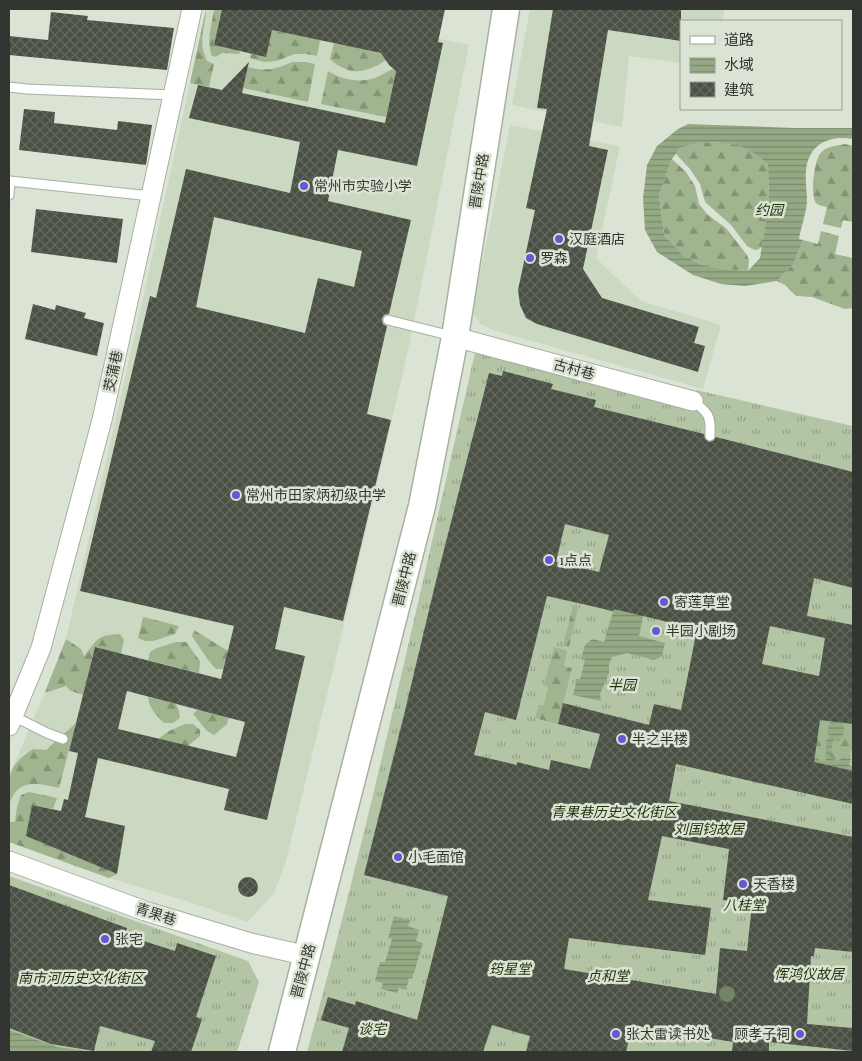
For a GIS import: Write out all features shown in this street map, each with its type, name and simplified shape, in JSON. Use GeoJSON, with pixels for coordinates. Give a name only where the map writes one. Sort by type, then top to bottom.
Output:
{"type":"FeatureCollection","features":[{"type":"Feature","properties":{"kind":"main road","name":"晋陵中路"},"geometry":{"type":"LineString","coordinates":[[282,1052],[422,506],[455,337],[506,9]]}},
{"type":"Feature","properties":{"kind":"street","name":"茭蒲巷"},"geometry":{"type":"LineString","coordinates":[[11,721],[41,648],[100,430],[192,9]]}},
{"type":"Feature","properties":{"kind":"street","name":"古村巷"},"geometry":{"type":"LineString","coordinates":[[455,337],[694,401]]}},
{"type":"Feature","properties":{"kind":"street","name":"青果巷"},"geometry":{"type":"LineString","coordinates":[[9,861],[145,910],[251,943],[308,956]]}},
{"type":"Feature","properties":{"kind":"lane"},"geometry":{"type":"LineString","coordinates":[[9,87],[173,95]]}},
{"type":"Feature","properties":{"kind":"lane"},"geometry":{"type":"LineString","coordinates":[[9,195],[10,181],[151,196]]}},
{"type":"Feature","properties":{"kind":"lane"},"geometry":{"type":"LineString","coordinates":[[388,320],[455,337]]}},
{"type":"Feature","properties":{"kind":"lane"},"geometry":{"type":"LineString","coordinates":[[694,401],[706,410],[711,421],[710,436]]}},
{"type":"Feature","properties":{"kind":"lane"},"geometry":{"type":"LineString","coordinates":[[11,721],[63,739]]}},
{"type":"Feature","properties":{"kind":"shaded area","name":"常州市田家炳初级中学"},"geometry":{"type":"Polygon","coordinates":[[[206,9],[360,9],[401,18],[399,30],[469,45],[408,351],[286,861],[274,893],[248,922],[109,878],[9,842],[9,776],[66,639],[206,9]]]}},
{"type":"Feature","properties":{"kind":"shaded area"},"geometry":{"type":"Polygon","coordinates":[[[530,9],[724,9],[723,20],[680,20],[680,63],[629,56],[622,127],[512,105],[530,9]]]}},
{"type":"Feature","properties":{"kind":"shaded area"},"geometry":{"type":"Polygon","coordinates":[[[510,125],[620,146],[596,258],[641,301],[721,325],[703,389],[492,330],[481,324],[473,315],[510,125]]]}},
{"type":"Feature","properties":{"kind":"green space"},"geometry":{"type":"Polygon","coordinates":[[[206,9],[202,40],[204,54],[207,61],[214,64],[209,87],[190,83],[206,9]]]}},
{"type":"Feature","properties":{"kind":"green space"},"geometry":{"type":"Polygon","coordinates":[[[214,9],[222,9],[214,45],[240,51],[239,54],[222,53],[216,57],[212,56],[209,38],[214,9]]]}},
{"type":"Feature","properties":{"kind":"green space"},"geometry":{"type":"Polygon","coordinates":[[[272,30],[320,40],[317,56],[294,54],[277,61],[264,62],[250,58],[251,54],[272,30]]]}},
{"type":"Feature","properties":{"kind":"green space"},"geometry":{"type":"Polygon","coordinates":[[[334,43],[386,54],[386,60],[364,70],[357,71],[344,68],[330,59],[334,43]]]}},
{"type":"Feature","properties":{"kind":"green space"},"geometry":{"type":"Polygon","coordinates":[[[292,62],[315,64],[308,102],[243,88],[248,67],[270,69],[292,62]]]}},
{"type":"Feature","properties":{"kind":"green space"},"geometry":{"type":"Polygon","coordinates":[[[393,69],[396,71],[386,117],[321,104],[328,71],[339,77],[363,80],[375,78],[393,69]]]}},
{"type":"Feature","properties":{"kind":"green space"},"geometry":{"type":"Polygon","coordinates":[[[701,142],[730,143],[745,147],[768,165],[769,203],[762,247],[757,250],[747,246],[731,225],[705,202],[700,184],[690,169],[676,154],[680,148],[701,142]]]}},
{"type":"Feature","properties":{"kind":"green space"},"geometry":{"type":"Polygon","coordinates":[[[845,144],[853,146],[853,222],[843,220],[841,228],[823,224],[827,207],[816,203],[813,186],[816,164],[822,151],[845,144]]]}},
{"type":"Feature","properties":{"kind":"green space"},"geometry":{"type":"Polygon","coordinates":[[[672,159],[686,172],[695,186],[699,204],[708,215],[726,228],[747,255],[749,260],[748,271],[723,269],[700,264],[682,254],[664,235],[659,196],[672,159]]]}},
{"type":"Feature","properties":{"kind":"green space"},"geometry":{"type":"Polygon","coordinates":[[[821,231],[839,236],[835,254],[853,258],[853,308],[845,309],[812,297],[796,296],[785,285],[777,281],[794,263],[803,240],[818,244],[821,231]]]}},
{"type":"Feature","properties":{"kind":"green space","name":"青果巷历史文化街区"},"geometry":{"type":"Polygon","coordinates":[[[476,348],[691,411],[696,390],[853,426],[853,1052],[307,1052],[353,877],[416,613],[476,348]]]}},
{"type":"Feature","properties":{"kind":"green space"},"geometry":{"type":"Polygon","coordinates":[[[573,606],[578,608],[569,647],[563,645],[573,606]]]}},
{"type":"Feature","properties":{"kind":"green space"},"geometry":{"type":"Polygon","coordinates":[[[143,617],[179,626],[175,634],[153,641],[145,641],[138,638],[143,617]]]}},
{"type":"Feature","properties":{"kind":"green space"},"geometry":{"type":"Polygon","coordinates":[[[194,630],[228,651],[229,669],[216,669],[192,636],[194,630]]]}},
{"type":"Feature","properties":{"kind":"green space"},"geometry":{"type":"Polygon","coordinates":[[[120,634],[124,640],[121,654],[95,647],[83,695],[71,691],[66,686],[45,692],[66,639],[81,649],[84,656],[95,642],[102,637],[120,634]]]}},
{"type":"Feature","properties":{"kind":"green space"},"geometry":{"type":"Polygon","coordinates":[[[176,642],[186,642],[200,661],[199,673],[148,660],[150,652],[176,642]]]}},
{"type":"Feature","properties":{"kind":"green space"},"geometry":{"type":"Polygon","coordinates":[[[554,647],[567,651],[564,666],[572,668],[558,724],[535,718],[539,705],[544,705],[548,687],[544,685],[554,647]]]}},
{"type":"Feature","properties":{"kind":"green space"},"geometry":{"type":"Polygon","coordinates":[[[148,697],[176,704],[180,718],[173,723],[164,723],[151,708],[148,697]]]}},
{"type":"Feature","properties":{"kind":"green space"},"geometry":{"type":"Polygon","coordinates":[[[198,709],[229,717],[227,724],[214,735],[207,731],[193,714],[198,709]]]}},
{"type":"Feature","properties":{"kind":"green space"},"geometry":{"type":"Polygon","coordinates":[[[821,714],[832,721],[828,731],[829,737],[826,741],[826,760],[821,761],[810,759],[816,745],[821,714]]]}},
{"type":"Feature","properties":{"kind":"green space"},"geometry":{"type":"Polygon","coordinates":[[[849,718],[853,719],[853,745],[849,757],[837,761],[830,756],[832,741],[844,727],[843,723],[849,718]]]}},
{"type":"Feature","properties":{"kind":"green space"},"geometry":{"type":"Polygon","coordinates":[[[76,723],[59,788],[42,784],[22,787],[12,797],[9,806],[9,780],[18,761],[33,749],[46,750],[76,723]]]}},
{"type":"Feature","properties":{"kind":"green space"},"geometry":{"type":"Polygon","coordinates":[[[185,724],[193,724],[200,730],[200,736],[188,746],[158,739],[169,731],[185,724]]]}},
{"type":"Feature","properties":{"kind":"green space"},"geometry":{"type":"Polygon","coordinates":[[[29,792],[57,798],[53,809],[32,805],[27,836],[117,874],[109,878],[9,842],[9,822],[15,822],[21,795],[29,792]]]}},
{"type":"Feature","properties":{"kind":"green space","name":"南市河历史文化街区"},"geometry":{"type":"Polygon","coordinates":[[[9,876],[248,961],[259,982],[237,1052],[95,1052],[83,1050],[82,1052],[9,1052],[9,876]]]}},
{"type":"Feature","properties":{"kind":"water"},"geometry":{"type":"Polygon","coordinates":[[[688,124],[853,128],[853,139],[836,138],[828,140],[811,154],[806,170],[806,211],[799,239],[803,240],[794,263],[777,281],[745,286],[721,284],[693,275],[657,252],[645,230],[643,198],[647,165],[657,146],[678,129],[688,124]],[[701,142],[680,148],[672,159],[659,196],[664,235],[682,254],[700,264],[723,269],[748,271],[760,258],[769,203],[768,165],[760,157],[738,145],[701,142]]]}},
{"type":"Feature","properties":{"kind":"water"},"geometry":{"type":"Polygon","coordinates":[[[612,588],[643,616],[639,636],[665,643],[662,656],[654,660],[627,653],[612,657],[609,664],[609,673],[600,694],[601,701],[573,695],[585,660],[581,659],[585,645],[592,639],[604,642],[613,612],[606,610],[612,588]]]}},
{"type":"Feature","properties":{"kind":"water"},"geometry":{"type":"Polygon","coordinates":[[[832,721],[843,723],[844,730],[839,741],[833,741],[830,756],[837,761],[843,758],[851,759],[849,765],[853,767],[853,783],[810,762],[810,759],[815,757],[821,761],[826,760],[826,741],[829,737],[829,723],[832,721]]]}},
{"type":"Feature","properties":{"kind":"water"},"geometry":{"type":"Polygon","coordinates":[[[394,916],[410,920],[408,926],[419,930],[416,941],[423,943],[412,979],[409,978],[406,990],[399,988],[397,993],[381,989],[383,983],[375,981],[380,962],[385,962],[392,939],[388,938],[394,916]]]}},
{"type":"Feature","properties":{"kind":"water"},"geometry":{"type":"Polygon","coordinates":[[[9,1030],[57,1047],[95,1052],[9,1052],[9,1030]]]}},
{"type":"Feature","properties":{"kind":"building","name":"常州市田家炳初级中学"},"geometry":{"type":"Polygon","coordinates":[[[222,9],[445,9],[438,42],[443,43],[417,166],[338,150],[328,201],[411,220],[389,314],[384,315],[382,319],[383,324],[387,326],[367,414],[391,420],[343,621],[284,607],[275,649],[305,656],[267,820],[224,810],[229,789],[98,758],[85,817],[125,826],[117,874],[26,836],[32,805],[61,811],[64,799],[68,800],[78,753],[69,751],[95,647],[221,679],[234,626],[80,591],[150,296],[156,298],[186,169],[290,193],[300,142],[189,118],[198,85],[222,90],[249,62],[242,93],[385,123],[396,71],[389,65],[381,53],[272,30],[266,57],[214,45],[222,9]],[[214,217],[196,307],[305,333],[318,278],[354,287],[362,251],[214,217]],[[127,691],[118,729],[236,757],[245,722],[127,691]]]}},
{"type":"Feature","properties":{"kind":"building","name":"汉庭酒店"},"geometry":{"type":"Polygon","coordinates":[[[553,9],[681,9],[680,41],[608,30],[589,146],[608,150],[583,269],[602,298],[699,327],[694,343],[705,346],[698,372],[537,324],[526,318],[520,305],[518,290],[535,210],[526,208],[547,109],[537,108],[553,9]]]}},
{"type":"Feature","properties":{"kind":"building"},"geometry":{"type":"Polygon","coordinates":[[[51,12],[88,16],[87,20],[174,28],[167,70],[9,55],[9,36],[48,40],[51,12]]]}},
{"type":"Feature","properties":{"kind":"building"},"geometry":{"type":"Polygon","coordinates":[[[24,109],[55,112],[54,123],[117,130],[118,121],[152,125],[146,165],[19,150],[24,109]]]}},
{"type":"Feature","properties":{"kind":"building"},"geometry":{"type":"Polygon","coordinates":[[[36,209],[123,219],[117,263],[31,252],[36,209]]]}},
{"type":"Feature","properties":{"kind":"building"},"geometry":{"type":"Polygon","coordinates":[[[33,304],[55,310],[56,305],[86,313],[84,318],[104,323],[97,356],[25,339],[33,304]]]}},
{"type":"Feature","properties":{"kind":"building","name":"青果巷历史文化街区"},"geometry":{"type":"Polygon","coordinates":[[[503,371],[553,384],[551,389],[596,400],[594,407],[704,434],[705,439],[709,442],[713,441],[716,437],[853,472],[853,588],[814,578],[807,616],[853,625],[853,724],[820,720],[814,762],[853,771],[853,804],[676,764],[669,801],[853,837],[853,952],[815,948],[814,956],[811,956],[807,1024],[853,1028],[853,1051],[769,1042],[769,1052],[732,1052],[733,1042],[632,1025],[626,1052],[526,1052],[530,1036],[492,1025],[483,1052],[342,1052],[349,1028],[321,1020],[328,997],[355,1005],[356,1001],[417,1020],[448,896],[364,875],[489,373],[502,376],[503,371]],[[565,524],[556,562],[599,572],[609,535],[565,524]],[[547,596],[516,720],[485,712],[474,755],[517,765],[517,762],[549,770],[551,760],[590,769],[600,734],[558,724],[563,703],[649,725],[654,704],[681,710],[697,629],[614,609],[613,611],[547,596]],[[770,626],[762,664],[819,676],[825,638],[770,626]],[[662,836],[648,900],[711,908],[705,955],[569,938],[564,969],[716,994],[720,948],[747,951],[752,904],[723,900],[729,849],[662,836]]]}},
{"type":"Feature","properties":{"kind":"building"},"geometry":{"type":"Polygon","coordinates":[[[244,877],[252,877],[258,883],[258,891],[252,897],[244,897],[238,891],[238,883],[244,877]]]}},
{"type":"Feature","properties":{"kind":"building","name":"南市河历史文化街区"},"geometry":{"type":"Polygon","coordinates":[[[9,885],[127,928],[125,935],[175,951],[177,943],[216,956],[196,1017],[202,1019],[191,1052],[151,1052],[155,1041],[100,1026],[94,1051],[51,1044],[9,1028],[9,885]]]}},
{"type":"Feature","properties":{"kind":"place","name":"常州市实验小学"},"geometry":{"type":"Point","coordinates":[304,186]}},
{"type":"Feature","properties":{"kind":"place","name":"汉庭酒店"},"geometry":{"type":"Point","coordinates":[559,239]}},
{"type":"Feature","properties":{"kind":"place","name":"罗森"},"geometry":{"type":"Point","coordinates":[530,258]}},
{"type":"Feature","properties":{"kind":"place","name":"常州市田家炳初级中学"},"geometry":{"type":"Point","coordinates":[236,495]}},
{"type":"Feature","properties":{"kind":"place","name":"1点点"},"geometry":{"type":"Point","coordinates":[549,560]}},
{"type":"Feature","properties":{"kind":"place","name":"寄莲草堂"},"geometry":{"type":"Point","coordinates":[664,602]}},
{"type":"Feature","properties":{"kind":"place","name":"半园小剧场"},"geometry":{"type":"Point","coordinates":[656,631]}},
{"type":"Feature","properties":{"kind":"place","name":"半之半楼"},"geometry":{"type":"Point","coordinates":[622,739]}},
{"type":"Feature","properties":{"kind":"place","name":"小毛面馆"},"geometry":{"type":"Point","coordinates":[398,857]}},
{"type":"Feature","properties":{"kind":"place","name":"天香楼"},"geometry":{"type":"Point","coordinates":[743,884]}},
{"type":"Feature","properties":{"kind":"place","name":"张宅"},"geometry":{"type":"Point","coordinates":[105,939]}},
{"type":"Feature","properties":{"kind":"place","name":"张太雷读书处"},"geometry":{"type":"Point","coordinates":[616,1034]}},
{"type":"Feature","properties":{"kind":"place","name":"顾孝子祠"},"geometry":{"type":"Point","coordinates":[800,1034]}},
{"type":"Feature","properties":{"kind":"park label","name":"约园"},"geometry":{"type":"Point","coordinates":[769,210]}},
{"type":"Feature","properties":{"kind":"park label","name":"半园"},"geometry":{"type":"Point","coordinates":[622,685]}},
{"type":"Feature","properties":{"kind":"park label","name":"刘国钧故居"},"geometry":{"type":"Point","coordinates":[709,829]}},
{"type":"Feature","properties":{"kind":"park label","name":"八桂堂"},"geometry":{"type":"Point","coordinates":[744,905]}},
{"type":"Feature","properties":{"kind":"park label","name":"筠星堂"},"geometry":{"type":"Point","coordinates":[510,969]}},
{"type":"Feature","properties":{"kind":"park label","name":"恽鸿仪故居"},"geometry":{"type":"Point","coordinates":[809,974]}},
{"type":"Feature","properties":{"kind":"park label","name":"贞和堂"},"geometry":{"type":"Point","coordinates":[608,976]}},
{"type":"Feature","properties":{"kind":"park label","name":"谈宅"},"geometry":{"type":"Point","coordinates":[372,1029]}}]}
